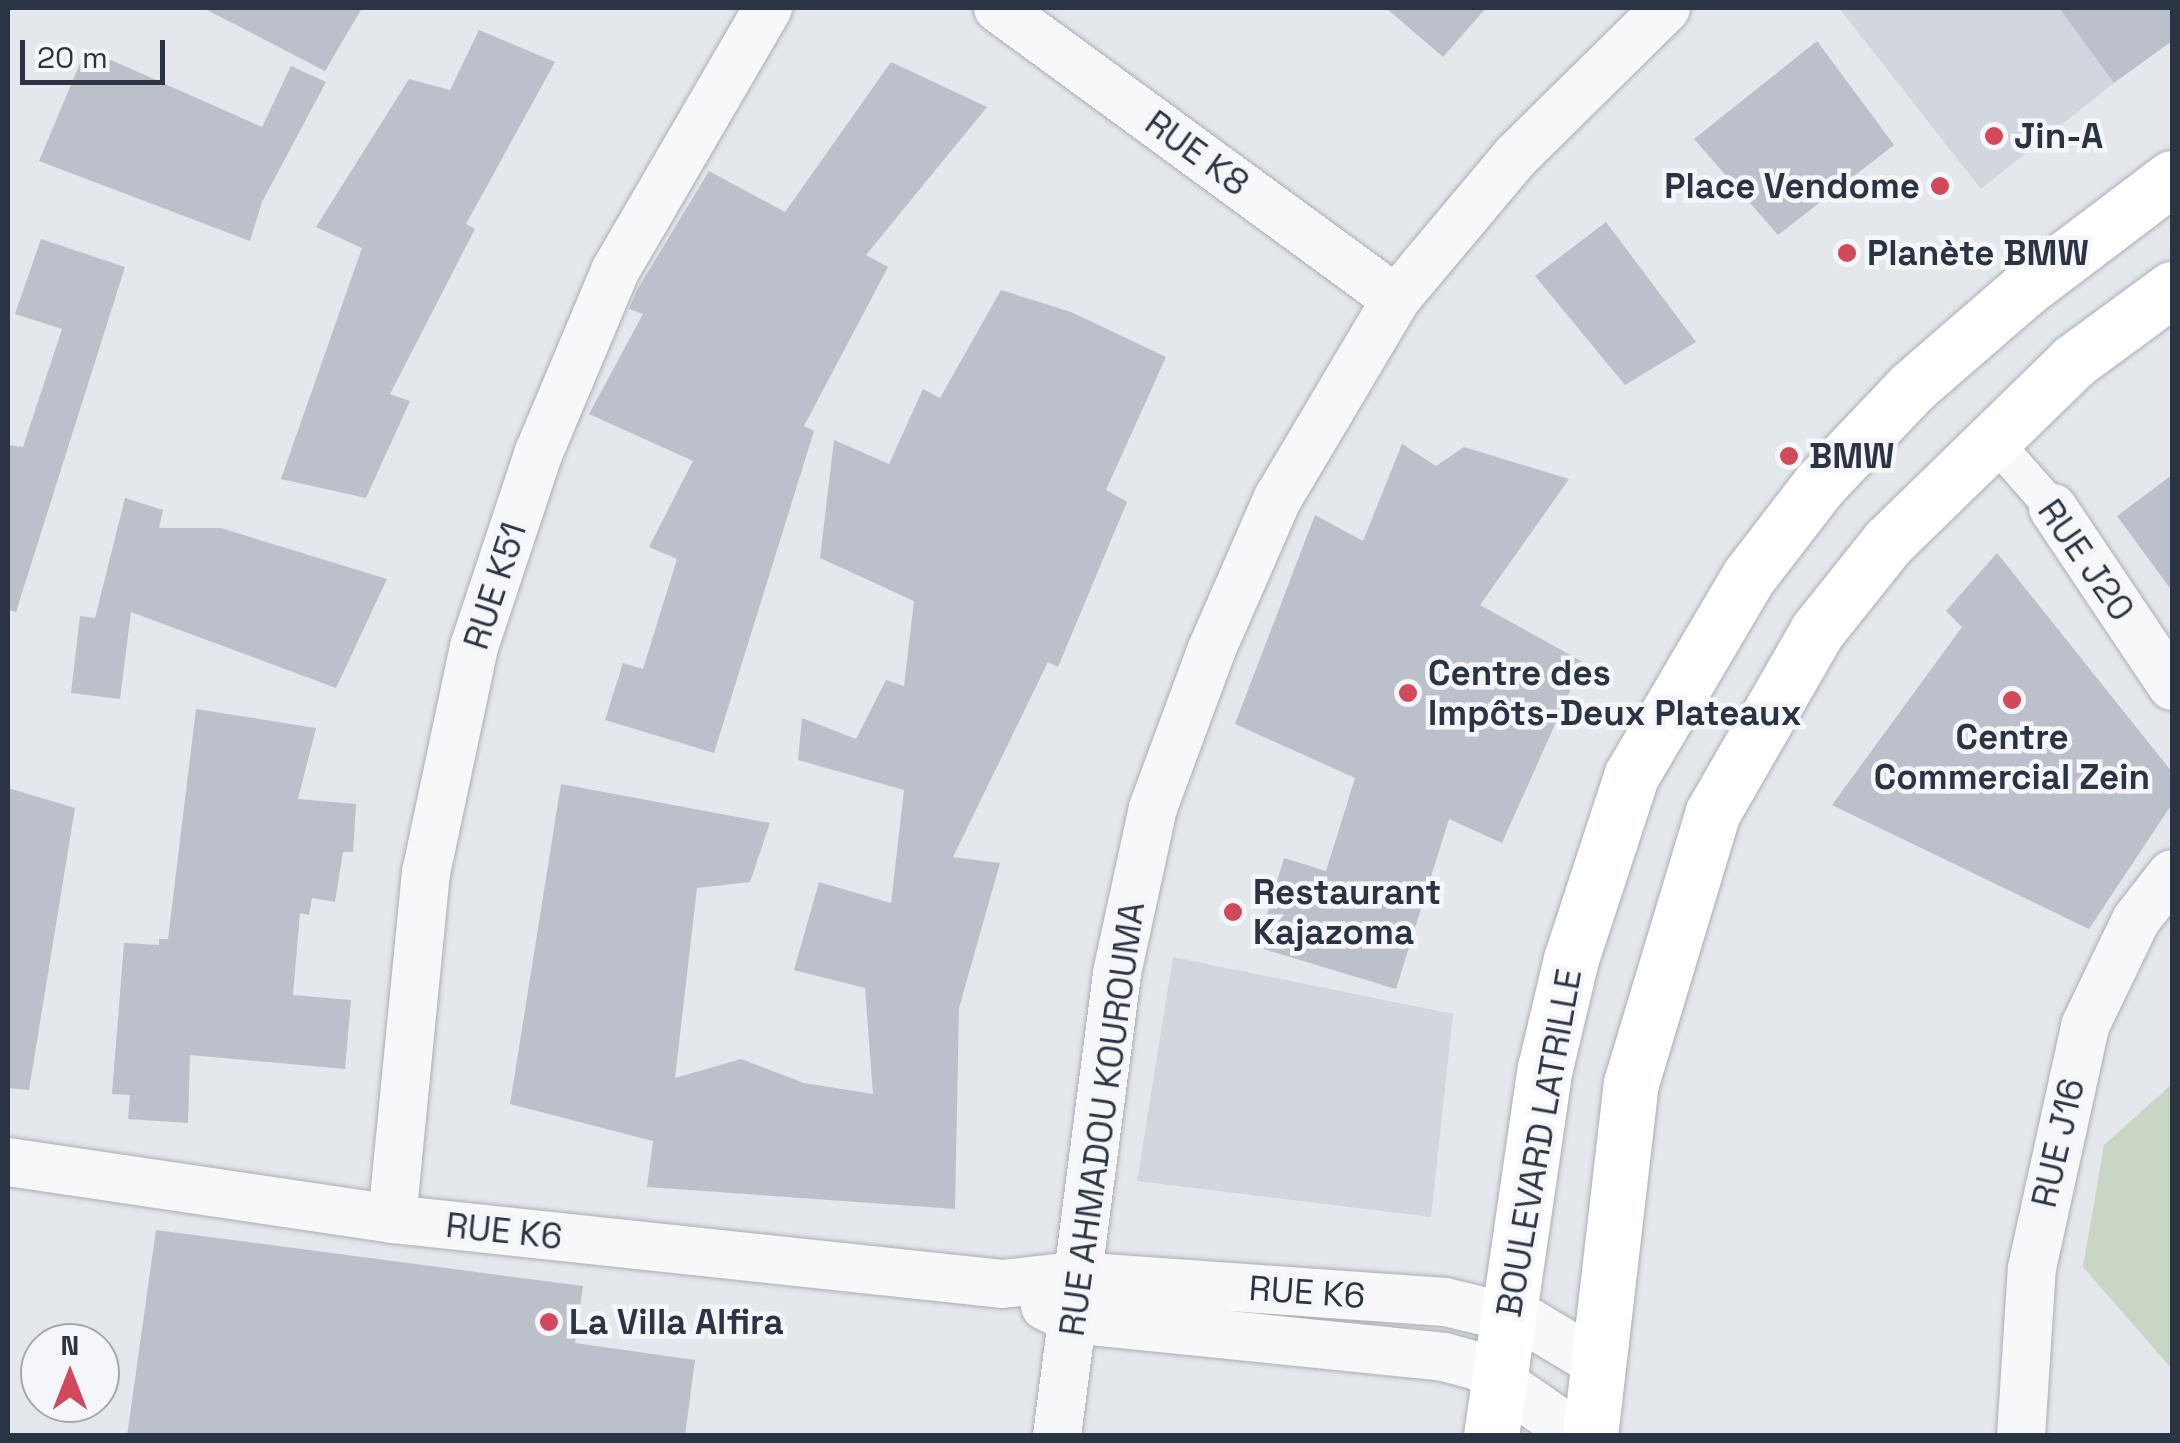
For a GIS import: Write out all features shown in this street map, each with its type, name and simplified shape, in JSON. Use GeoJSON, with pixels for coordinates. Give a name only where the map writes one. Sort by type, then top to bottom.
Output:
{"type":"FeatureCollection","features":[{"type":"Feature","properties":{"kind":"main road","name":"BOULEVARD LATRILLE"},"geometry":{"type":"LineString","coordinates":[[1491,1436],[1544,1068],[1571,959],[1631,776],[1688,672],[1749,576],[1820,485],[1912,387],[2024,288],[2172,178]]}},
{"type":"Feature","properties":{"kind":"main road"},"geometry":{"type":"LineString","coordinates":[[1590,1436],[1631,1084],[1713,812],[1817,631],[1888,542],[2074,361],[2172,289]]}},
{"type":"Feature","properties":{"kind":"street","name":"RUE K51"},"geometry":{"type":"LineString","coordinates":[[392,1218],[426,873],[474,647],[540,452],[615,271],[768,8]]}},
{"type":"Feature","properties":{"kind":"street","name":"RUE K8"},"geometry":{"type":"LineString","coordinates":[[998,8],[1396,299]]}},
{"type":"Feature","properties":{"kind":"street","name":"RUE AHMADOU KOUROUMA"},"geometry":{"type":"LineString","coordinates":[[1057,1436],[1116,973],[1154,808],[1211,651],[1278,498],[1396,299],[1515,157],[1666,8]]}},
{"type":"Feature","properties":{"kind":"street","name":"RUE J20"},"geometry":{"type":"LineString","coordinates":[[1992,440],[2054,508],[2172,686]]}},
{"type":"Feature","properties":{"kind":"street","name":"RUE J16"},"geometry":{"type":"LineString","coordinates":[[2021,1436],[2032,1268],[2086,1026],[2136,920],[2172,874]]}},
{"type":"Feature","properties":{"kind":"street","name":"RUE K6"},"geometry":{"type":"LineString","coordinates":[[8,1162],[392,1218],[1002,1284],[1444,1357],[1498,1378],[1579,1436]]}},
{"type":"Feature","properties":{"kind":"street","name":"RUE K6"},"geometry":{"type":"LineString","coordinates":[[1073,1298],[1445,1302],[1508,1314],[1563,1338],[1599,1364]]}},
{"type":"Feature","properties":{"kind":"shaded area","name":"Jin-A"},"geometry":{"type":"Polygon","coordinates":[[[1839,8],[2059,8],[2114,83],[1981,189],[1839,8]]]}},
{"type":"Feature","properties":{"kind":"shaded area"},"geometry":{"type":"Polygon","coordinates":[[[1173,957],[1453,1014],[1431,1217],[1137,1181],[1173,957]]]}},
{"type":"Feature","properties":{"kind":"green space"},"geometry":{"type":"Polygon","coordinates":[[[2172,1084],[2172,1369],[2083,1267],[2104,1145],[2172,1084]]]}},
{"type":"Feature","properties":{"kind":"building"},"geometry":{"type":"Polygon","coordinates":[[[203,8],[362,8],[325,71],[203,8]]]}},
{"type":"Feature","properties":{"kind":"building"},"geometry":{"type":"Polygon","coordinates":[[[1386,8],[1486,8],[1443,57],[1386,8]]]}},
{"type":"Feature","properties":{"kind":"building"},"geometry":{"type":"Polygon","coordinates":[[[2059,8],[2172,8],[2172,41],[2114,83],[2059,8]]]}},
{"type":"Feature","properties":{"kind":"building"},"geometry":{"type":"Polygon","coordinates":[[[479,30],[555,62],[466,224],[475,229],[390,394],[410,401],[366,498],[281,479],[362,248],[316,227],[409,79],[450,90],[479,30]]]}},
{"type":"Feature","properties":{"kind":"building"},"geometry":{"type":"Polygon","coordinates":[[[1817,41],[1894,145],[1778,235],[1694,139],[1817,41]]]}},
{"type":"Feature","properties":{"kind":"building"},"geometry":{"type":"Polygon","coordinates":[[[86,49],[262,127],[291,66],[326,82],[262,202],[250,241],[39,161],[86,49]]]}},
{"type":"Feature","properties":{"kind":"building"},"geometry":{"type":"Polygon","coordinates":[[[891,62],[987,107],[866,255],[888,267],[804,426],[814,431],[714,753],[605,720],[623,663],[643,669],[677,559],[649,547],[693,461],[589,414],[643,314],[629,309],[637,290],[709,171],[785,212],[891,62]]]}},
{"type":"Feature","properties":{"kind":"building"},"geometry":{"type":"Polygon","coordinates":[[[1606,222],[1696,342],[1625,385],[1535,276],[1606,222]]]}},
{"type":"Feature","properties":{"kind":"building"},"geometry":{"type":"Polygon","coordinates":[[[41,239],[125,267],[16,612],[8,610],[8,445],[23,447],[62,329],[15,314],[41,239]]]}},
{"type":"Feature","properties":{"kind":"building"},"geometry":{"type":"Polygon","coordinates":[[[1001,290],[1071,312],[1166,357],[1106,490],[1127,502],[1058,667],[1048,662],[953,857],[1000,863],[959,1008],[955,1209],[647,1187],[653,1141],[510,1104],[561,784],[770,823],[750,882],[697,888],[675,1078],[741,1059],[804,1083],[873,1094],[865,988],[794,970],[819,882],[891,903],[904,790],[798,760],[802,718],[856,739],[886,680],[904,686],[914,601],[820,558],[834,440],[889,464],[923,389],[940,398],[1001,290]]]}},
{"type":"Feature","properties":{"kind":"building"},"geometry":{"type":"Polygon","coordinates":[[[1402,444],[1436,466],[1464,447],[1569,479],[1480,605],[1583,662],[1502,843],[1449,819],[1396,989],[1257,947],[1284,858],[1326,871],[1355,778],[1235,724],[1315,515],[1363,541],[1402,444]]]}},
{"type":"Feature","properties":{"kind":"building"},"geometry":{"type":"Polygon","coordinates":[[[2172,475],[2172,591],[2117,516],[2172,475]]]}},
{"type":"Feature","properties":{"kind":"building"},"geometry":{"type":"Polygon","coordinates":[[[125,498],[163,510],[159,528],[221,528],[387,579],[336,688],[131,612],[120,699],[71,693],[80,616],[95,618],[125,498]]]}},
{"type":"Feature","properties":{"kind":"building","name":"Centre Commercial Zein"},"geometry":{"type":"Polygon","coordinates":[[[1997,553],[2172,772],[2172,804],[2089,929],[1832,805],[1962,627],[1946,611],[1997,553]]]}},
{"type":"Feature","properties":{"kind":"building"},"geometry":{"type":"Polygon","coordinates":[[[196,709],[316,728],[298,799],[356,804],[353,852],[343,852],[335,902],[312,898],[309,915],[300,913],[293,995],[351,1000],[345,1069],[190,1055],[188,1123],[128,1119],[130,1095],[112,1094],[124,943],[159,945],[159,939],[168,939],[196,709]]]}},
{"type":"Feature","properties":{"kind":"building"},"geometry":{"type":"Polygon","coordinates":[[[8,788],[75,808],[29,1090],[8,1088],[8,788]]]}},
{"type":"Feature","properties":{"kind":"building"},"geometry":{"type":"Polygon","coordinates":[[[156,1230],[583,1286],[575,1343],[695,1360],[685,1436],[127,1436],[156,1230]]]}},
{"type":"Feature","properties":{"kind":"place","name":"Jin-A"},"geometry":{"type":"Point","coordinates":[1994,136]}},
{"type":"Feature","properties":{"kind":"place","name":"Place Vendome"},"geometry":{"type":"Point","coordinates":[1940,186]}},
{"type":"Feature","properties":{"kind":"place","name":"Planète BMW"},"geometry":{"type":"Point","coordinates":[1847,253]}},
{"type":"Feature","properties":{"kind":"place","name":"BMW"},"geometry":{"type":"Point","coordinates":[1789,456]}},
{"type":"Feature","properties":{"kind":"place","name":"Centre des Impôts-Deux Plateaux"},"geometry":{"type":"Point","coordinates":[1408,693]}},
{"type":"Feature","properties":{"kind":"place","name":"Centre Commercial Zein"},"geometry":{"type":"Point","coordinates":[2012,700]}},
{"type":"Feature","properties":{"kind":"place","name":"Restaurant Kajazoma"},"geometry":{"type":"Point","coordinates":[1233,912]}},
{"type":"Feature","properties":{"kind":"place","name":"La Villa Alfira"},"geometry":{"type":"Point","coordinates":[549,1322]}}]}
